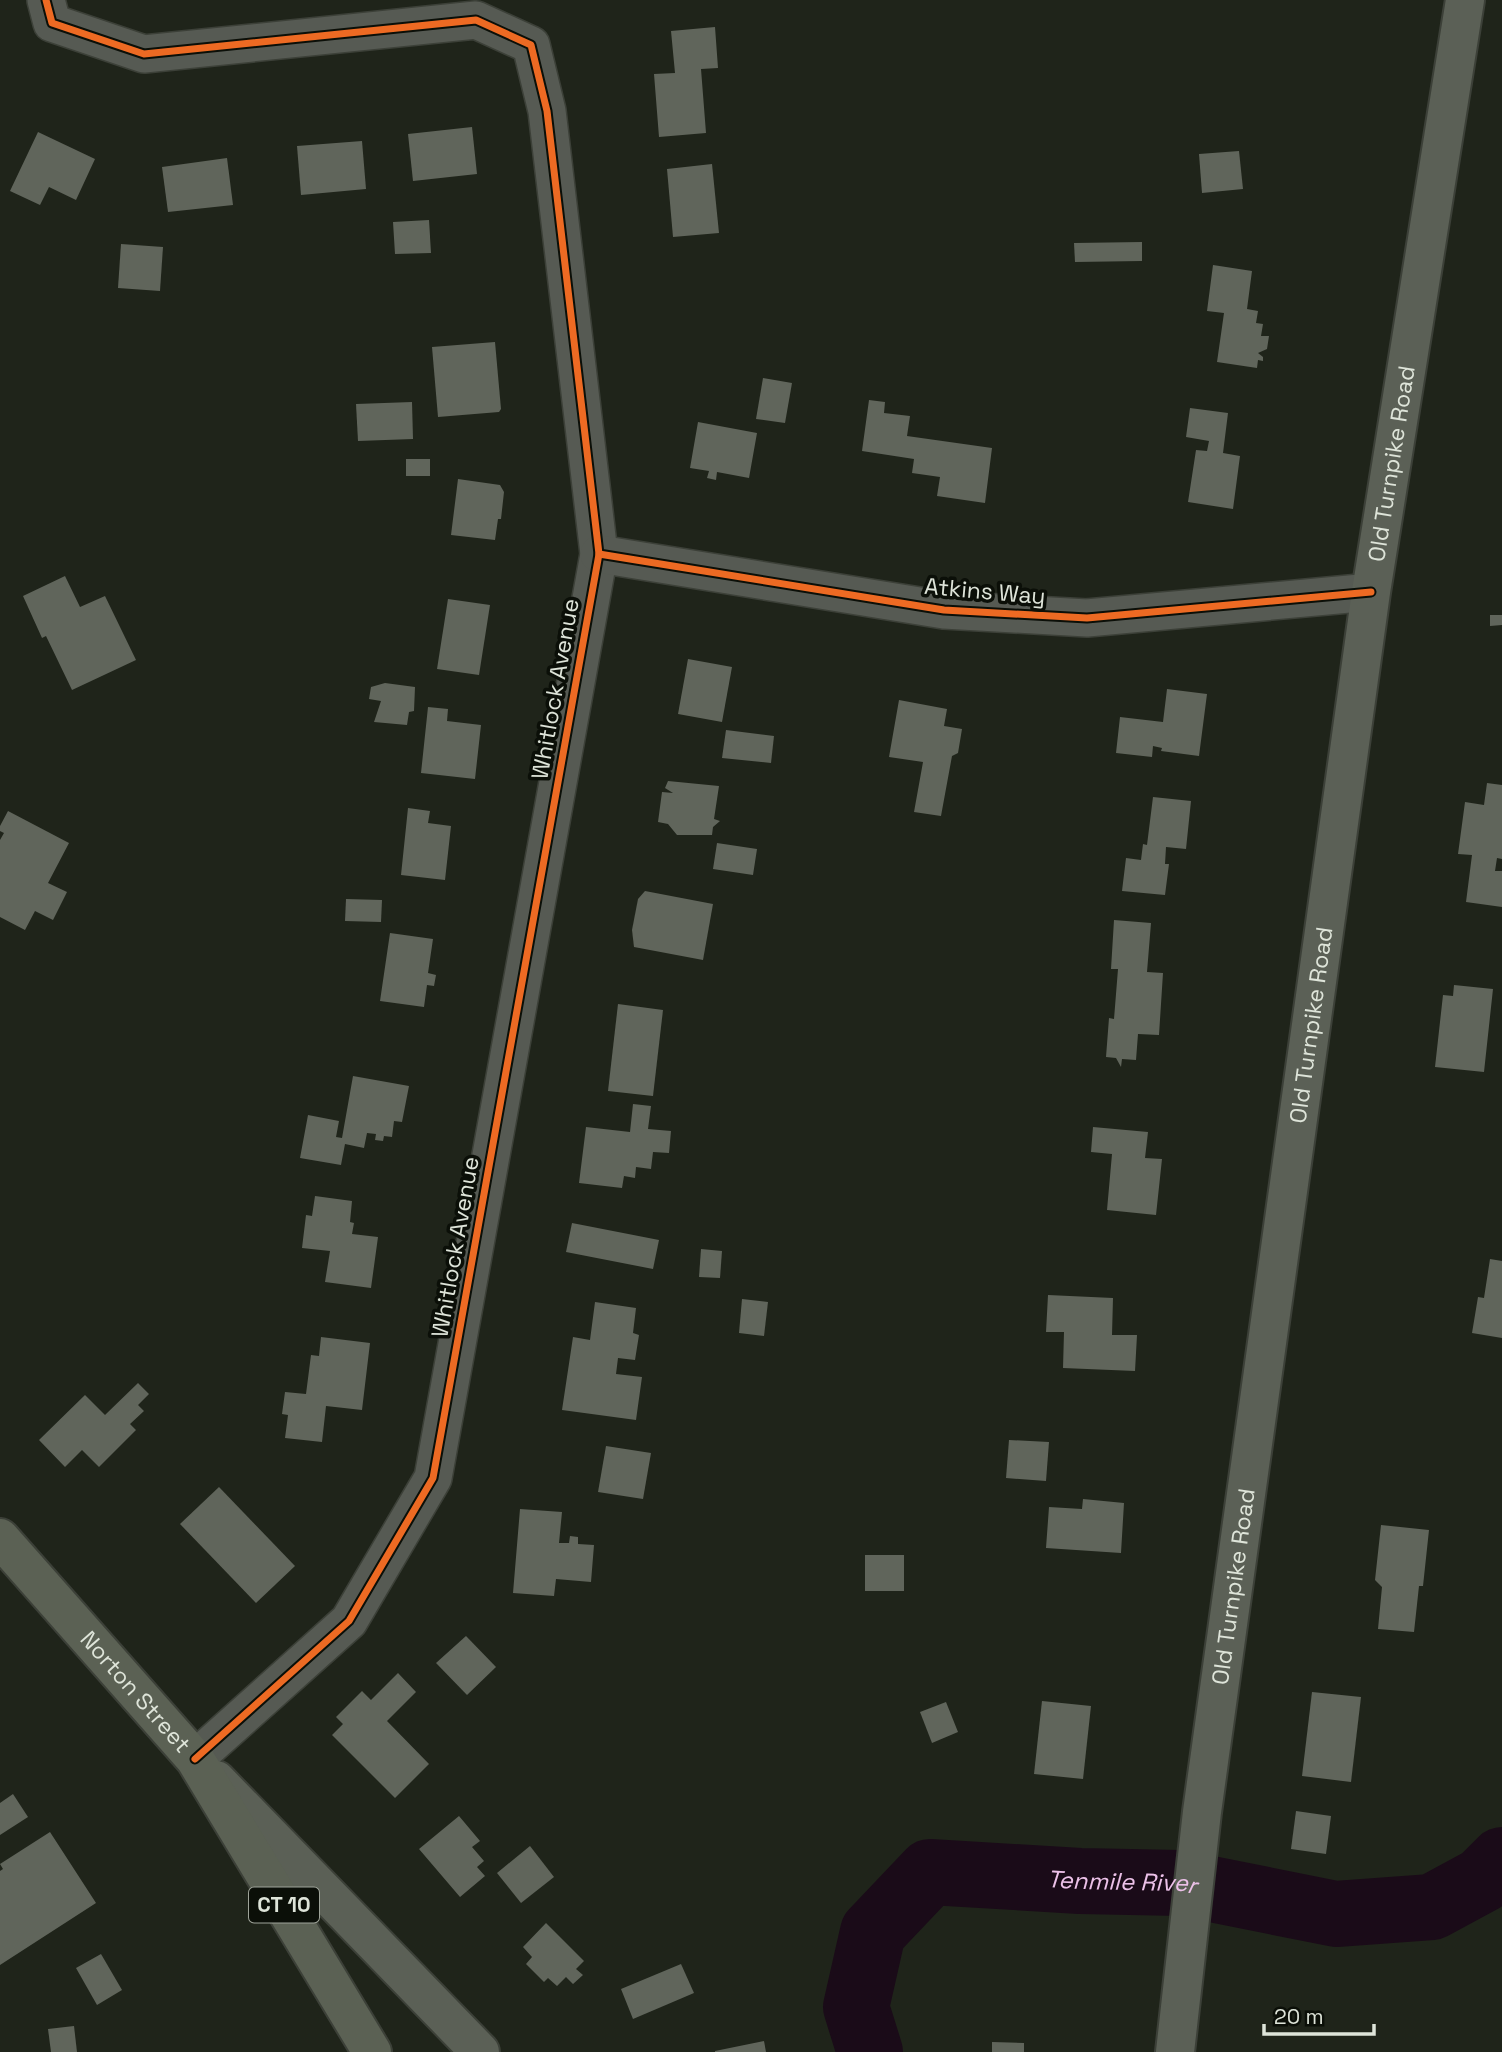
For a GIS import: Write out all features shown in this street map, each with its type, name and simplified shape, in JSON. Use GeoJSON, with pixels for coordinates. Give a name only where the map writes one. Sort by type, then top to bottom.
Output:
{"type":"FeatureCollection","features":[{"type":"Feature","properties":{"kind":"highway","name":"Norton Street"},"geometry":{"type":"LineString","coordinates":[[0,1538],[195,1759]]}},
{"type":"Feature","properties":{"kind":"highway","name":"CT 10"},"geometry":{"type":"LineString","coordinates":[[195,1759],[372,2052]]}},
{"type":"Feature","properties":{"kind":"main road","name":"Old Turnpike Road"},"geometry":{"type":"LineString","coordinates":[[1175,2052],[1198,1852],[1371,592],[1465,0]]}},
{"type":"Feature","properties":{"kind":"main road","name":"Norton Street"},"geometry":{"type":"LineString","coordinates":[[195,1759],[480,2052]]}},
{"type":"Feature","properties":{"kind":"street","name":"Whitlock Avenue"},"geometry":{"type":"LineString","coordinates":[[46,0],[52,23],[144,54],[476,20],[531,45],[547,111],[599,554],[433,1478],[349,1620],[195,1759]]}},
{"type":"Feature","properties":{"kind":"street","name":"Atkins Way"},"geometry":{"type":"LineString","coordinates":[[599,554],[944,610],[1087,618],[1371,592]]}},
{"type":"Feature","properties":{"kind":"building"},"geometry":{"type":"Polygon","coordinates":[[[715,27],[718,68],[701,69],[706,133],[659,137],[654,74],[675,73],[671,31],[715,27]]]}},
{"type":"Feature","properties":{"kind":"building"},"geometry":{"type":"Polygon","coordinates":[[[472,127],[477,174],[413,181],[408,134],[472,127]]]}},
{"type":"Feature","properties":{"kind":"building"},"geometry":{"type":"Polygon","coordinates":[[[38,132],[95,159],[76,200],[49,187],[40,205],[10,191],[38,132]]]}},
{"type":"Feature","properties":{"kind":"building"},"geometry":{"type":"Polygon","coordinates":[[[362,141],[366,189],[301,195],[297,146],[362,141]]]}},
{"type":"Feature","properties":{"kind":"building"},"geometry":{"type":"Polygon","coordinates":[[[1239,151],[1243,189],[1202,193],[1199,154],[1239,151]]]}},
{"type":"Feature","properties":{"kind":"building"},"geometry":{"type":"Polygon","coordinates":[[[227,158],[233,205],[168,212],[162,167],[227,158]]]}},
{"type":"Feature","properties":{"kind":"building"},"geometry":{"type":"Polygon","coordinates":[[[712,164],[719,233],[673,237],[667,169],[712,164]]]}},
{"type":"Feature","properties":{"kind":"building"},"geometry":{"type":"Polygon","coordinates":[[[429,220],[431,253],[395,254],[393,222],[429,220]]]}},
{"type":"Feature","properties":{"kind":"building"},"geometry":{"type":"Polygon","coordinates":[[[1142,242],[1142,261],[1075,262],[1074,243],[1142,242]]]}},
{"type":"Feature","properties":{"kind":"building"},"geometry":{"type":"Polygon","coordinates":[[[121,244],[163,247],[160,291],[118,288],[121,244]]]}},
{"type":"Feature","properties":{"kind":"building"},"geometry":{"type":"Polygon","coordinates":[[[1213,265],[1252,271],[1247,309],[1258,311],[1256,323],[1263,324],[1261,336],[1269,336],[1267,349],[1258,353],[1263,357],[1263,361],[1258,360],[1257,368],[1217,362],[1224,313],[1207,311],[1213,265]]]}},
{"type":"Feature","properties":{"kind":"building"},"geometry":{"type":"Polygon","coordinates":[[[495,342],[501,409],[499,412],[438,417],[432,347],[495,342]]]}},
{"type":"Feature","properties":{"kind":"building"},"geometry":{"type":"Polygon","coordinates":[[[763,378],[792,383],[785,423],[756,419],[763,378]]]}},
{"type":"Feature","properties":{"kind":"building"},"geometry":{"type":"Polygon","coordinates":[[[869,400],[885,402],[884,413],[910,416],[907,436],[992,448],[985,503],[937,496],[940,477],[912,473],[914,459],[862,451],[869,400]]]}},
{"type":"Feature","properties":{"kind":"building"},"geometry":{"type":"Polygon","coordinates":[[[412,402],[413,439],[358,441],[356,404],[412,402]]]}},
{"type":"Feature","properties":{"kind":"building"},"geometry":{"type":"Polygon","coordinates":[[[1190,408],[1228,413],[1223,453],[1240,456],[1233,509],[1188,502],[1196,450],[1207,451],[1209,441],[1186,437],[1190,408]]]}},
{"type":"Feature","properties":{"kind":"building"},"geometry":{"type":"Polygon","coordinates":[[[698,422],[757,433],[749,478],[717,472],[716,480],[707,478],[709,471],[690,468],[698,422]]]}},
{"type":"Feature","properties":{"kind":"building"},"geometry":{"type":"Polygon","coordinates":[[[406,459],[430,459],[430,476],[406,476],[406,459]]]}},
{"type":"Feature","properties":{"kind":"building"},"geometry":{"type":"Polygon","coordinates":[[[458,479],[500,485],[504,492],[495,540],[451,535],[458,479]]]}},
{"type":"Feature","properties":{"kind":"building"},"geometry":{"type":"Polygon","coordinates":[[[65,576],[80,607],[105,596],[136,660],[72,690],[46,636],[42,638],[23,596],[65,576]]]}},
{"type":"Feature","properties":{"kind":"building"},"geometry":{"type":"Polygon","coordinates":[[[448,599],[490,605],[479,675],[437,669],[448,599]]]}},
{"type":"Feature","properties":{"kind":"building"},"geometry":{"type":"Polygon","coordinates":[[[1490,615],[1502,615],[1502,625],[1490,626],[1490,615]]]}},
{"type":"Feature","properties":{"kind":"building"},"geometry":{"type":"Polygon","coordinates":[[[688,659],[732,667],[722,722],[678,714],[688,659]]]}},
{"type":"Feature","properties":{"kind":"building"},"geometry":{"type":"Polygon","coordinates":[[[385,683],[415,687],[414,711],[409,712],[407,725],[374,722],[381,701],[369,699],[371,687],[385,683]]]}},
{"type":"Feature","properties":{"kind":"building"},"geometry":{"type":"Polygon","coordinates":[[[1167,689],[1207,694],[1199,756],[1161,751],[1162,748],[1153,746],[1152,757],[1116,753],[1120,717],[1163,722],[1167,689]]]}},
{"type":"Feature","properties":{"kind":"building"},"geometry":{"type":"Polygon","coordinates":[[[899,700],[947,709],[944,726],[962,729],[958,753],[952,756],[941,816],[914,812],[923,762],[889,757],[899,700]]]}},
{"type":"Feature","properties":{"kind":"building"},"geometry":{"type":"Polygon","coordinates":[[[428,707],[448,709],[447,721],[481,725],[475,779],[421,773],[428,707]]]}},
{"type":"Feature","properties":{"kind":"building"},"geometry":{"type":"Polygon","coordinates":[[[726,730],[774,736],[771,763],[722,758],[726,730]]]}},
{"type":"Feature","properties":{"kind":"building"},"geometry":{"type":"Polygon","coordinates":[[[668,781],[719,786],[714,819],[720,821],[713,827],[712,835],[677,835],[668,824],[658,822],[662,792],[673,793],[665,788],[668,781]]]}},
{"type":"Feature","properties":{"kind":"building"},"geometry":{"type":"Polygon","coordinates":[[[1487,783],[1502,785],[1502,859],[1497,858],[1495,871],[1502,871],[1502,907],[1466,902],[1472,855],[1458,854],[1465,802],[1484,805],[1487,783]]]}},
{"type":"Feature","properties":{"kind":"building"},"geometry":{"type":"Polygon","coordinates":[[[1153,797],[1191,801],[1186,849],[1166,847],[1165,864],[1169,864],[1165,895],[1122,891],[1126,858],[1141,860],[1143,844],[1147,845],[1153,797]]]}},
{"type":"Feature","properties":{"kind":"building"},"geometry":{"type":"Polygon","coordinates":[[[408,808],[430,811],[428,823],[451,826],[445,880],[401,875],[408,808]]]}},
{"type":"Feature","properties":{"kind":"building"},"geometry":{"type":"Polygon","coordinates":[[[8,811],[69,843],[48,883],[67,892],[53,920],[35,911],[25,930],[0,917],[0,840],[4,833],[0,831],[0,826],[8,811]]]}},
{"type":"Feature","properties":{"kind":"building"},"geometry":{"type":"Polygon","coordinates":[[[717,843],[757,849],[753,875],[713,869],[717,843]]]}},
{"type":"Feature","properties":{"kind":"building"},"geometry":{"type":"Polygon","coordinates":[[[645,891],[713,904],[703,960],[634,947],[632,930],[638,899],[645,891]]]}},
{"type":"Feature","properties":{"kind":"building"},"geometry":{"type":"Polygon","coordinates":[[[346,899],[382,900],[381,922],[345,921],[346,899]]]}},
{"type":"Feature","properties":{"kind":"building"},"geometry":{"type":"Polygon","coordinates":[[[1114,920],[1151,923],[1147,972],[1163,973],[1159,1035],[1138,1034],[1136,1060],[1122,1059],[1121,1067],[1116,1058],[1106,1057],[1109,1018],[1114,1019],[1118,969],[1111,969],[1114,920]]]}},
{"type":"Feature","properties":{"kind":"building"},"geometry":{"type":"Polygon","coordinates":[[[390,933],[433,939],[428,973],[436,975],[434,986],[427,985],[424,1007],[380,1001],[390,933]]]}},
{"type":"Feature","properties":{"kind":"building"},"geometry":{"type":"Polygon","coordinates":[[[1454,985],[1493,989],[1484,1072],[1435,1067],[1443,995],[1453,996],[1454,985]]]}},
{"type":"Feature","properties":{"kind":"building"},"geometry":{"type":"Polygon","coordinates":[[[618,1004],[663,1010],[653,1096],[608,1091],[618,1004]]]}},
{"type":"Feature","properties":{"kind":"building"},"geometry":{"type":"Polygon","coordinates":[[[353,1076],[409,1086],[402,1122],[394,1121],[392,1137],[384,1136],[383,1141],[375,1140],[376,1134],[367,1133],[364,1148],[345,1144],[341,1165],[300,1158],[308,1115],[339,1121],[336,1137],[342,1138],[353,1076]]]}},
{"type":"Feature","properties":{"kind":"building"},"geometry":{"type":"Polygon","coordinates":[[[633,1104],[651,1106],[648,1129],[671,1131],[669,1153],[653,1152],[651,1169],[636,1167],[635,1178],[624,1176],[622,1188],[579,1183],[586,1127],[630,1132],[633,1104]]]}},
{"type":"Feature","properties":{"kind":"building"},"geometry":{"type":"Polygon","coordinates":[[[1093,1127],[1148,1132],[1145,1158],[1162,1159],[1156,1215],[1107,1210],[1112,1154],[1091,1152],[1093,1127]]]}},
{"type":"Feature","properties":{"kind":"building"},"geometry":{"type":"Polygon","coordinates":[[[315,1196],[352,1201],[352,1234],[378,1237],[371,1288],[325,1282],[330,1251],[302,1248],[306,1215],[312,1216],[315,1196]]]}},
{"type":"Feature","properties":{"kind":"building"},"geometry":{"type":"Polygon","coordinates":[[[572,1223],[659,1240],[653,1269],[566,1252],[572,1223]]]}},
{"type":"Feature","properties":{"kind":"building"},"geometry":{"type":"Polygon","coordinates":[[[701,1249],[722,1251],[720,1278],[699,1277],[701,1249]]]}},
{"type":"Feature","properties":{"kind":"building"},"geometry":{"type":"Polygon","coordinates":[[[1490,1259],[1502,1261],[1502,1338],[1472,1333],[1478,1297],[1484,1298],[1490,1259]]]}},
{"type":"Feature","properties":{"kind":"building"},"geometry":{"type":"Polygon","coordinates":[[[1048,1295],[1113,1298],[1112,1335],[1137,1335],[1135,1371],[1063,1368],[1064,1332],[1046,1332],[1048,1295]]]}},
{"type":"Feature","properties":{"kind":"building"},"geometry":{"type":"Polygon","coordinates":[[[742,1299],[768,1302],[764,1336],[739,1333],[742,1299]]]}},
{"type":"Feature","properties":{"kind":"building"},"geometry":{"type":"Polygon","coordinates":[[[595,1302],[636,1308],[633,1333],[639,1335],[635,1360],[618,1358],[616,1374],[642,1377],[636,1420],[562,1410],[573,1337],[590,1340],[595,1302]]]}},
{"type":"Feature","properties":{"kind":"building"},"geometry":{"type":"Polygon","coordinates":[[[321,1337],[370,1343],[362,1410],[326,1406],[322,1442],[285,1438],[288,1415],[282,1414],[285,1392],[306,1394],[311,1355],[319,1356],[321,1337]]]}},
{"type":"Feature","properties":{"kind":"building"},"geometry":{"type":"Polygon","coordinates":[[[138,1383],[149,1394],[138,1405],[144,1411],[130,1424],[136,1430],[99,1467],[82,1450],[65,1467],[39,1440],[85,1395],[105,1415],[138,1383]]]}},
{"type":"Feature","properties":{"kind":"building"},"geometry":{"type":"Polygon","coordinates":[[[1009,1440],[1049,1442],[1046,1481],[1006,1478],[1009,1440]]]}},
{"type":"Feature","properties":{"kind":"building"},"geometry":{"type":"Polygon","coordinates":[[[606,1446],[651,1453],[643,1499],[598,1492],[606,1446]]]}},
{"type":"Feature","properties":{"kind":"building"},"geometry":{"type":"Polygon","coordinates":[[[219,1487],[295,1566],[256,1603],[180,1524],[219,1487]]]}},
{"type":"Feature","properties":{"kind":"building"},"geometry":{"type":"Polygon","coordinates":[[[1083,1499],[1124,1503],[1121,1553],[1046,1548],[1049,1507],[1082,1509],[1083,1499]]]}},
{"type":"Feature","properties":{"kind":"building"},"geometry":{"type":"Polygon","coordinates":[[[520,1509],[562,1512],[559,1543],[569,1543],[570,1536],[578,1537],[578,1544],[594,1545],[591,1582],[556,1579],[554,1596],[513,1593],[520,1509]]]}},
{"type":"Feature","properties":{"kind":"building"},"geometry":{"type":"Polygon","coordinates":[[[1381,1525],[1429,1530],[1423,1586],[1419,1586],[1414,1632],[1378,1629],[1382,1587],[1375,1580],[1381,1525]]]}},
{"type":"Feature","properties":{"kind":"building"},"geometry":{"type":"Polygon","coordinates":[[[865,1555],[904,1555],[904,1591],[865,1591],[865,1555]]]}},
{"type":"Feature","properties":{"kind":"building"},"geometry":{"type":"Polygon","coordinates":[[[466,1636],[496,1667],[467,1695],[436,1663],[466,1636]]]}},
{"type":"Feature","properties":{"kind":"building"},"geometry":{"type":"Polygon","coordinates":[[[398,1673],[416,1692],[387,1721],[429,1764],[395,1798],[332,1735],[343,1724],[336,1717],[362,1691],[371,1700],[398,1673]]]}},
{"type":"Feature","properties":{"kind":"building"},"geometry":{"type":"Polygon","coordinates":[[[1312,1692],[1361,1697],[1351,1782],[1302,1776],[1312,1692]]]}},
{"type":"Feature","properties":{"kind":"building"},"geometry":{"type":"Polygon","coordinates":[[[1042,1701],[1091,1706],[1083,1779],[1034,1774],[1042,1701]]]}},
{"type":"Feature","properties":{"kind":"building"},"geometry":{"type":"Polygon","coordinates":[[[946,1702],[958,1732],[932,1743],[920,1712],[946,1702]]]}},
{"type":"Feature","properties":{"kind":"building"},"geometry":{"type":"Polygon","coordinates":[[[13,1794],[28,1817],[0,1835],[0,1803],[13,1794]]]}},
{"type":"Feature","properties":{"kind":"building"},"geometry":{"type":"Polygon","coordinates":[[[1296,1811],[1331,1816],[1326,1854],[1291,1849],[1296,1811]]]}},
{"type":"Feature","properties":{"kind":"building"},"geometry":{"type":"Polygon","coordinates":[[[459,1816],[480,1841],[472,1847],[484,1861],[477,1867],[485,1876],[460,1897],[419,1849],[459,1816]]]}},
{"type":"Feature","properties":{"kind":"building"},"geometry":{"type":"Polygon","coordinates":[[[50,1832],[96,1903],[0,1965],[0,1871],[3,1869],[0,1864],[50,1832]]]}},
{"type":"Feature","properties":{"kind":"building"},"geometry":{"type":"Polygon","coordinates":[[[530,1846],[554,1877],[521,1903],[497,1873],[530,1846]]]}},
{"type":"Feature","properties":{"kind":"building"},"geometry":{"type":"Polygon","coordinates":[[[546,1923],[584,1961],[576,1969],[583,1975],[573,1984],[566,1977],[557,1986],[548,1978],[544,1982],[526,1964],[532,1957],[523,1947],[546,1923]]]}},
{"type":"Feature","properties":{"kind":"building"},"geometry":{"type":"Polygon","coordinates":[[[101,1954],[122,1990],[97,2005],[76,1968],[101,1954]]]}},
{"type":"Feature","properties":{"kind":"building"},"geometry":{"type":"Polygon","coordinates":[[[681,1964],[694,1993],[633,2019],[621,1989],[681,1964]]]}},
{"type":"Feature","properties":{"kind":"building"},"geometry":{"type":"Polygon","coordinates":[[[74,2026],[77,2052],[51,2052],[48,2029],[74,2026]]]}},
{"type":"Feature","properties":{"kind":"building"},"geometry":{"type":"Polygon","coordinates":[[[764,2041],[766,2052],[715,2052],[715,2051],[764,2041]]]}},
{"type":"Feature","properties":{"kind":"building"},"geometry":{"type":"Polygon","coordinates":[[[992,2042],[1024,2043],[1024,2052],[992,2052],[992,2042]]]}},
{"type":"Feature","properties":{"kind":"waterway","name":"Tenmile River"},"geometry":{"type":"LineString","coordinates":[[870,2052],[856,2007],[873,1932],[930,1872],[1080,1881],[1181,1883],[1336,1914],[1432,1907],[1482,1880],[1502,1860]]}},
{"type":"Feature","properties":{"kind":"cycle path"},"geometry":{"type":"LineString","coordinates":[[46,0],[52,23],[144,54],[476,20],[531,45],[547,111],[599,554],[433,1478],[349,1621],[195,1759]]}},
{"type":"Feature","properties":{"kind":"cycle path"},"geometry":{"type":"LineString","coordinates":[[599,554],[944,610],[1087,618],[1371,592]]}}]}
